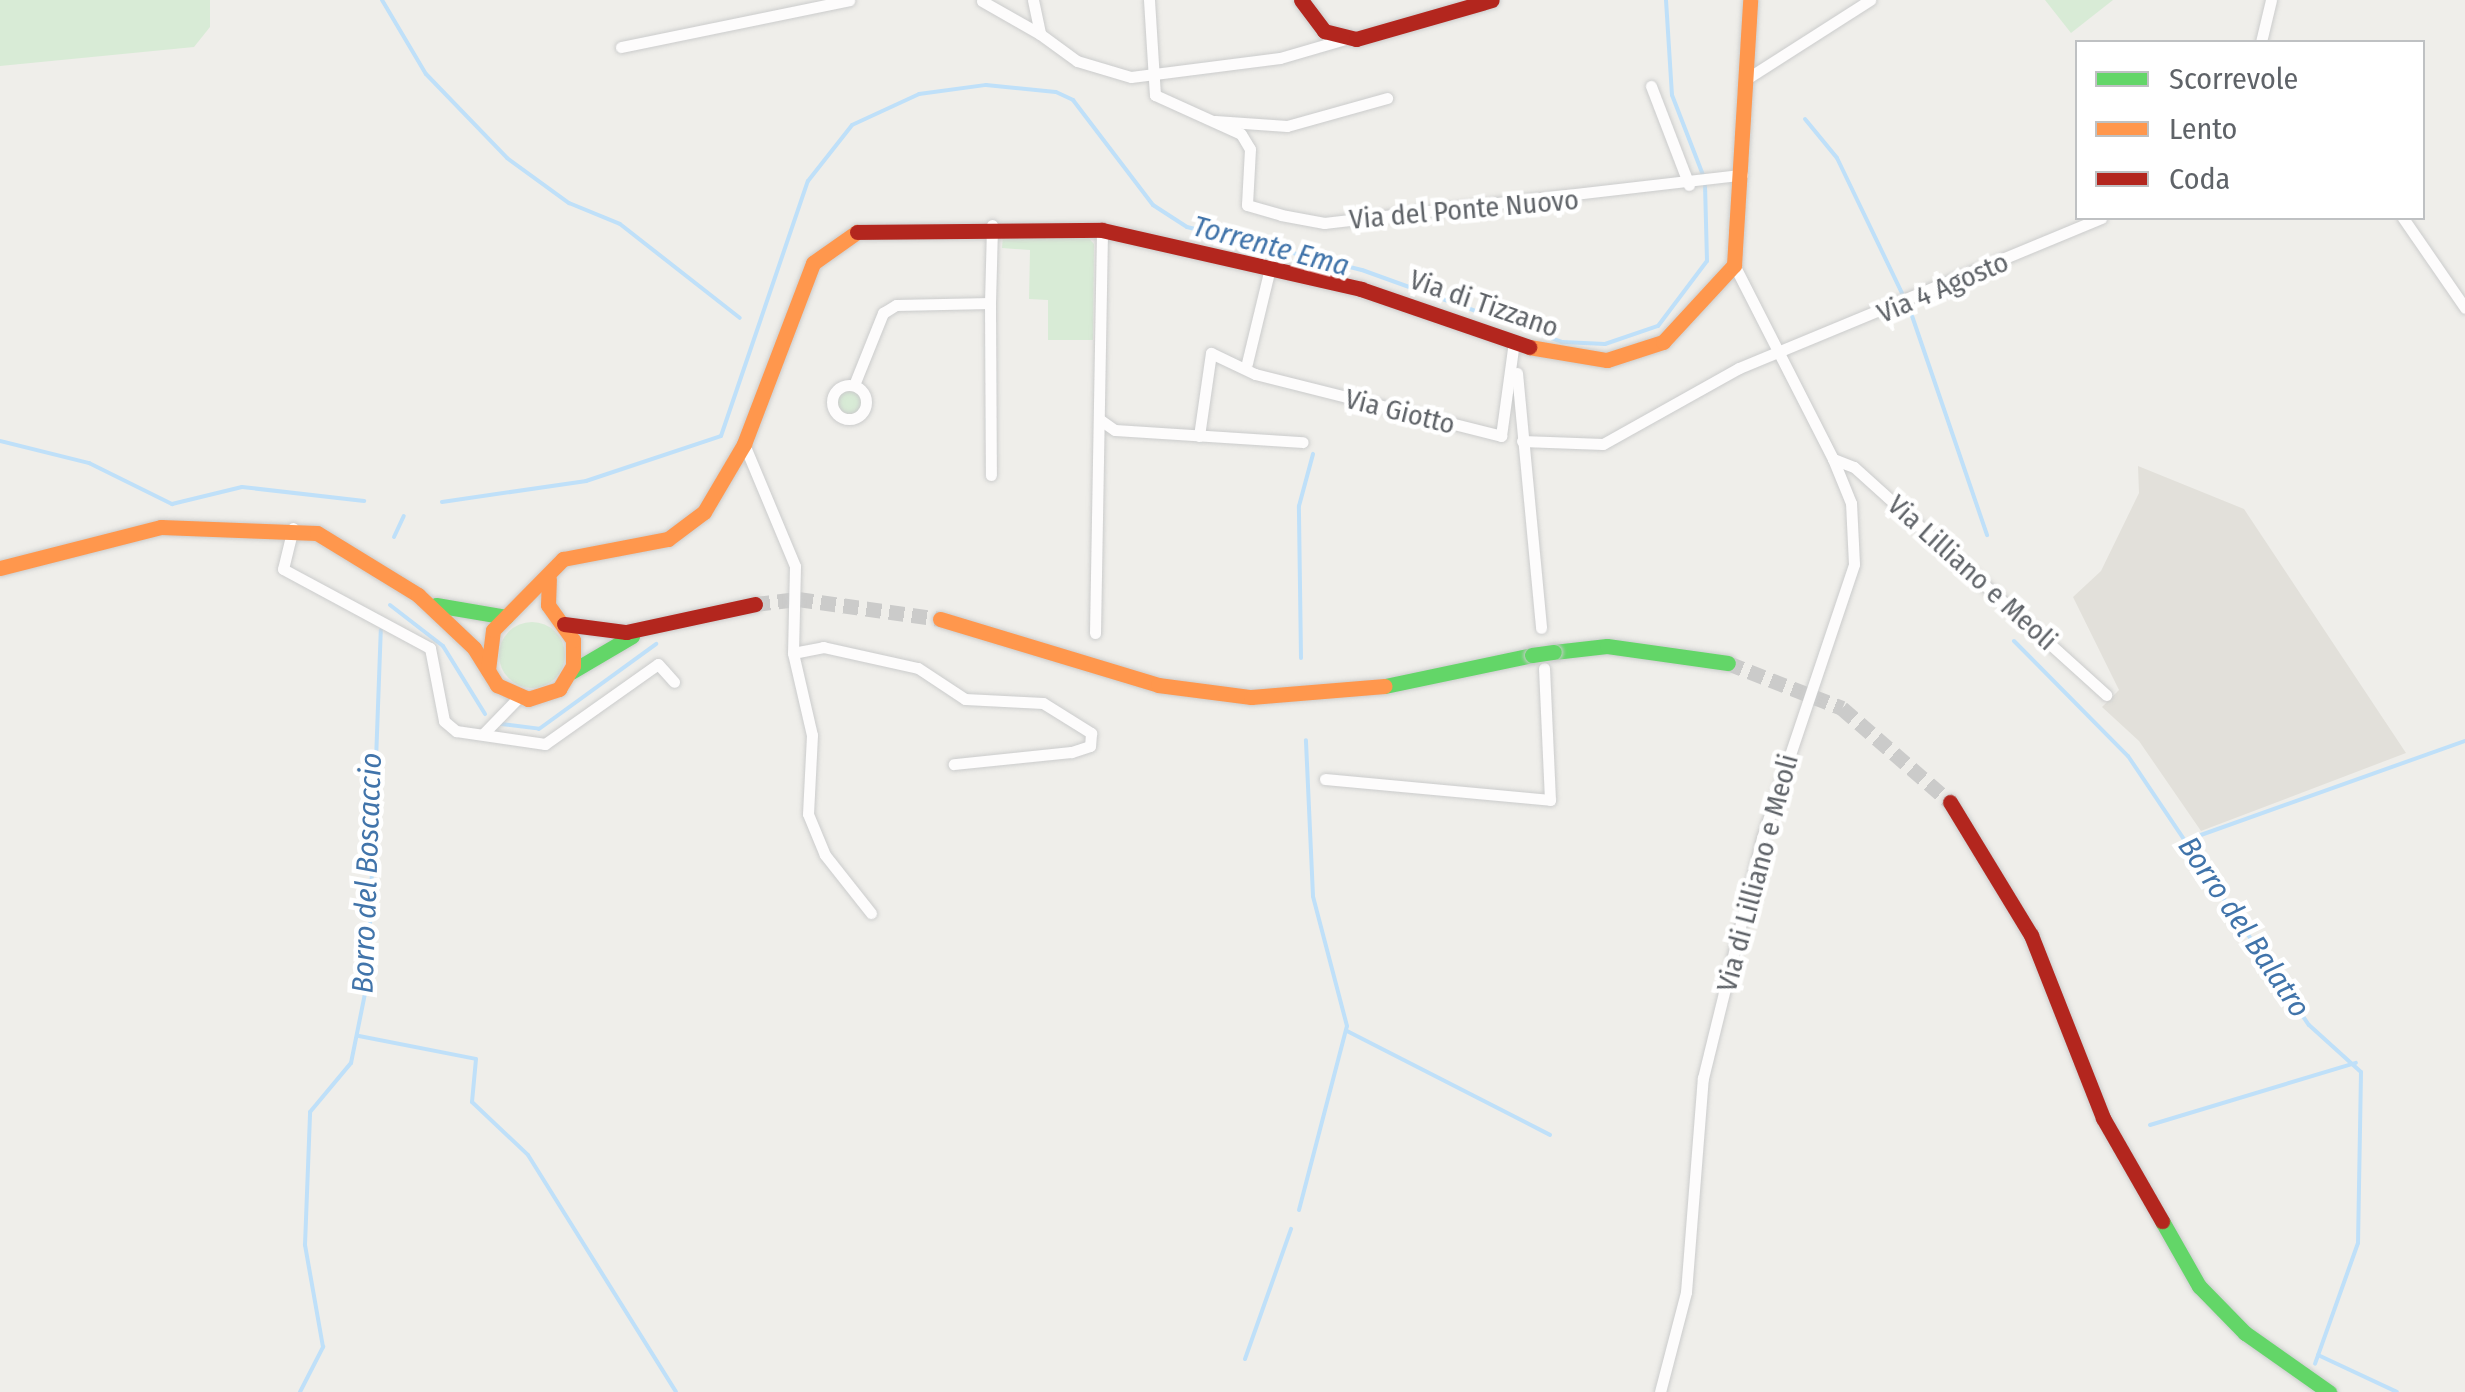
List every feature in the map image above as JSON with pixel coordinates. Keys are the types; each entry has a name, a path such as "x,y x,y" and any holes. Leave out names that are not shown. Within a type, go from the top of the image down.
{"main road":[{"path":"1301,0 1324,32 1345,39 1492,0"},
{"path":"1734,265 1750,0"},
{"name":"Via di Tizzano","path":"556,566 692,524 744,444 813,263 833,242 891,222 1102,230 1271,264 1515,348 1561,358 1641,352 1686,325 1734,265"},
{"path":"0,568 161,527 292,528 342,544 418,594 463,614 559,620 602,634 650,629 755,604"},
{"path":"493,677 489,637 556,566"},
{"path":"556,566 546,596 575,648 571,672"},
{"path":"418,594 493,677 519,698 552,693 571,672 650,629"},
{"path":"940,619 1206,694 1379,687 1532,655 1607,646 1728,663"},
{"path":"1950,802 2064,1001 2103,1118 2142,1198 2199,1286 2286,1366 2330,1392"}],"street":[{"path":"621,47 849,0"},
{"path":"973,0 983,0 1097,69 1156,77 1345,39"},
{"path":"1033,0 1040,34"},
{"path":"1150,0 1156,77"},
{"path":"1748,78 1870,0"},
{"path":"2261,40 2271,0"},
{"name":"Via del Ponte Nuovo","path":"1156,77 1156,96 1247,141 1247,205 1324,223 1720,182 1742,175"},
{"path":"1651,86 1690,185"},
{"path":"1201,120 1287,126 1387,98"},
{"name":"Via 4 Agosto","path":"1522,441 1603,444 1739,368 1783,354 2096,220"},
{"path":"2404,220 2465,308"},
{"path":"991,475 992,225"},
{"path":"1095,633 1102,230"},
{"path":"1247,363 1271,264"},
{"name":"Via di Lilliano e Meoli","path":"1660,1392 1686,1292 1703,1078 1762,838 1854,564 1851,503 1834,459 1734,265"},
{"path":"854,386 883,313 896,305 990,304"},
{"path":"1515,348 1541,628"},
{"name":"Via Giotto","path":"1199,436 1211,353 1247,363 1255,374 1502,436 1515,348"},
{"path":"1099,419 1114,430 1303,442"},
{"path":"1098,439 1114,430"},
{"path":"744,444 794,566 793,652 812,735 808,814 825,856 871,913"},
{"name":"Via Lilliano e Meoli","path":"1834,459 1854,467 2106,695"},
{"path":"292,528 284,570 414,633 438,660 444,721 545,744 658,664 674,682"},
{"path":"793,652 823,647 918,668 965,699 1042,703 1091,732 1090,746 1071,752 954,764"},
{"path":"1325,779 1550,800 1544,668"},
{"path":"493,677 496,715"},
{"path":"484,733 496,715 519,698"}],"shaded area":[{"path":"2138,466 2244,509 2406,753 2201,831 2139,741 2102,707 2119,690 2073,597 2101,571 2139,493"}],"green space":[{"path":"0,0 210,0 210,27 194,47 0,66"},
{"path":"2045,0 2113,0 2071,33"},
{"path":"1003,234 1086,235 1094,244 1093,340 1048,340 1048,300 1029,299 1030,250 1002,248"},
{"path":"850,390 862,402 850,414 838,402"},
{"path":"532,622 555,632 565,655 555,678 532,688 509,678 499,655 509,632"}],"waterway":[{"path":"382,0 426,74 507,158 569,203 620,224 740,318"},
{"name":"Torrente Ema","path":"1666,0 1672,95 1703,175"},
{"name":"Torrente Ema","path":"442,502 586,481 721,436 808,181 852,125 919,94 986,85 1056,92 1073,100 1153,205 1187,227 1362,270 1562,342 1605,344 1658,326 1707,261 1705,185"},
{"name":"Borro del Balatro","path":"1805,119 1837,158 1904,297"},
{"name":"Borro del Balatro","path":"1910,310 1987,535"},
{"name":"Torrente Ema","path":"0,441 89,463 172,504 242,487 364,501"},
{"path":"1301,658 1299,506 1313,454"},
{"name":"Borro del Boscaccio","path":"394,537 404,516"},
{"path":"390,605 443,646 485,714"},
{"name":"Borro del Boscaccio","path":"300,1392 323,1347 305,1245 310,1112 351,1063 368,979 381,630"},
{"name":"Borro del Balatro","path":"2014,641 2128,756 2309,1025 2361,1072 2358,1243 2315,1364"},
{"path":"501,724 539,729 656,644"},
{"path":"1299,1210 1347,1026 1313,896 1306,740"},
{"path":"2198,836 2465,741"},
{"path":"1347,1031 1550,1135"},
{"path":"359,1036 476,1059 472,1102 528,1155 676,1392"},
{"path":"2150,1125 2356,1063"},
{"path":"1245,1359 1291,1229"},
{"path":"2318,1355 2397,1392"}],"tunnel":[{"path":"755,604 798,599 940,619"},
{"path":"1728,663 1842,708 1950,802"}],"traffic: fast":[{"path":"436,605 506,617"},
{"path":"571,672 632,636"},
{"path":"1554,652 1607,646 1728,663"},
{"path":"1532,655 1554,652"},
{"path":"1385,686 1532,655"},
{"path":"2162,1221 2199,1286 2245,1333 2329,1392"}],"traffic: slow":[{"path":"1529,347 1607,360 1663,342 1734,265 1750,0"},
{"path":"488,670 493,630 563,559 668,539 704,512 744,444 813,263 857,232"},
{"path":"0,568 161,527 317,533 418,595 474,648 497,685 528,699 559,689 573,666 573,640 548,605 549,579"},
{"path":"940,619 1158,685 1251,697 1385,686"}],"traffic: jam":[{"path":"1301,0 1324,31 1356,39 1492,0"},
{"path":"857,232 1102,230 1361,289 1529,347"},
{"path":"564,624 626,632 755,604"},
{"path":"1950,802 2031,935 2103,1118 2162,1221"}]}
